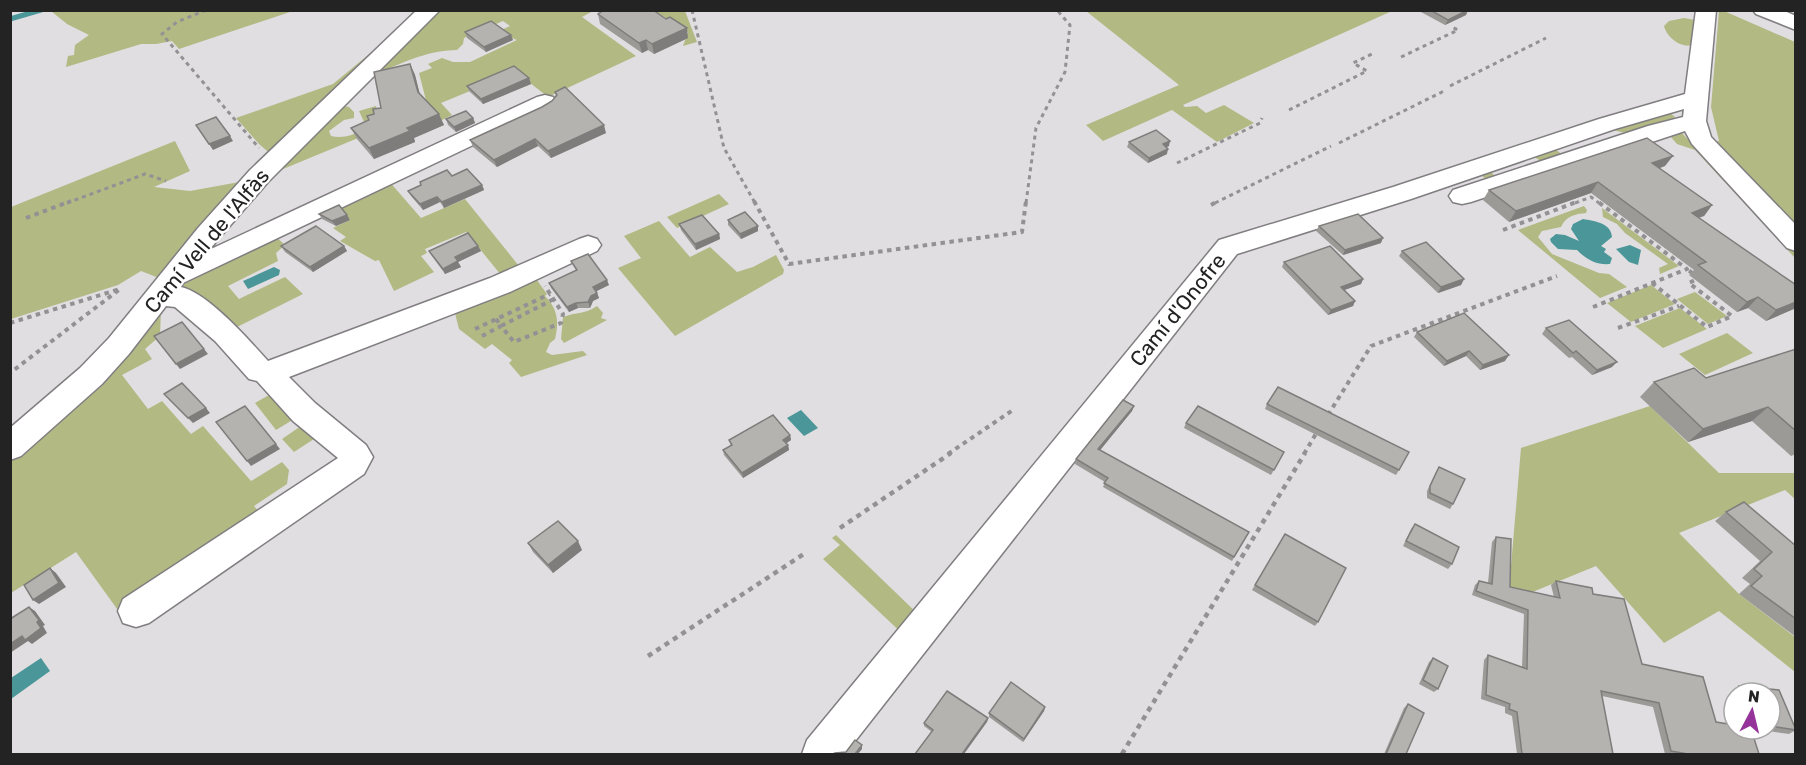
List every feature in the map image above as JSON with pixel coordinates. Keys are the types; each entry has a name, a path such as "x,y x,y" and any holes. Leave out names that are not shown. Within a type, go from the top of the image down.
{"street":[{"name":"Camí Vell de l'Alfàs","path":"10,447 91,376 120,346 207,234 259,176 430,10"},
{"path":"1706,10 1695,110 1700,139 1796,243"},
{"path":"1763,10 1796,24"},
{"path":"167,287 545,102"},
{"path":"1462,196 1656,131 1695,110"},
{"name":"Camí d'Onofre","path":"821,754 1228,247 1402,193 1607,124 1695,110"},
{"path":"267,374 533,270 588,245"},
{"path":"136,611 353,465 357,457 304,412 267,374 260,371 225,333 167,287"}],"path":[{"path":"206,10 177,22 162,34 261,150"},
{"path":"692,10 724,148 789,264 1022,232 1036,128 1065,72 1070,25 1057,10"},
{"path":"1401,57 1458,30 1452,27"},
{"path":"1450,86 1546,38"},
{"path":"1289,110 1367,71 1353,63 1374,53"},
{"path":"1339,143 1444,91"},
{"path":"1177,163 1260,123 1262,118"},
{"path":"1211,206 1331,146"},
{"path":"26,218 145,174 166,181"},
{"path":"1503,230 1591,197 1699,278 1689,283 1732,316 1707,327 1652,283"},
{"path":"1593,307 1687,269"},
{"path":"496,319 514,342 561,322 562,314 554,299 533,270"},
{"path":"1326,417 1371,345 1557,276"},
{"path":"10,323 120,289 10,373"},
{"path":"475,329 550,294"},
{"path":"482,336 554,299"},
{"path":"1618,328 1680,305"},
{"path":"840,528 1013,410"},
{"path":"1122,754 1320,427"},
{"path":"648,656 807,552"}],"green space":[{"path":"51,11 293,11 179,49 172,41 141,44 66,67 68,56 74,55 75,45 89,35 67,24"},
{"path":"439,11 593,11 582,17 636,56 548,97 516,72 441,103 452,115 440,121 428,108 419,73 432,68 428,64 442,58 453,62 470,62 517,40 497,32 510,26 503,21 464,38 463,44 457,50 423,55 369,77"},
{"path":"655,11 685,11 697,42 683,46 688,32"},
{"path":"1086,11 1392,11 1183,105 1185,107 1197,106 1206,113 1224,105 1254,123 1217,142 1172,110 1103,141 1086,125 1179,85"},
{"path":"1719,11 1724,11 1795,42 1795,234 1711,142 1719,141 1711,107"},
{"path":"1684,18 1695,20 1693,45 1688,46 1675,41 1664,26 1669,21"},
{"path":"385,41 273,156 236,118 333,84"},
{"path":"344,106 354,112 354,118 344,120 329,131 331,136 345,136 359,131 365,124 359,111 376,106 380,125 375,131 271,174"},
{"path":"1669,112 1674,118 1625,133 1613,130 1555,149 1564,156 1542,162 1533,156 1490,171 1496,177 1487,180 1476,171"},
{"path":"1681,132 1795,253 1795,258 1695,150 1677,144 1670,136"},
{"path":"175,141 190,171 154,187 190,191 245,181 159,278 141,271 118,285 11,319 11,207"},
{"path":"388,180 421,218 465,199 523,271 501,275 466,232 425,249 427,253 421,256 434,272 394,291 379,260 375,261 340,241 346,237 333,228 350,220 338,205"},
{"path":"719,194 729,204 677,228 667,217"},
{"path":"1584,206 1586,213 1571,216 1561,227 1542,231 1538,237 1552,254 1599,273 1609,274 1627,287 1600,298 1518,230"},
{"path":"1602,208 1679,266 1660,274 1659,268 1668,264 1625,233 1617,224 1603,217"},
{"path":"659,221 690,257 710,247 737,272 753,267 776,255 784,270 783,274 675,336 618,268 641,258 624,236"},
{"path":"274,235 285,245 276,253 278,261 228,286 239,299 285,277 303,294 231,330 182,285 188,277"},
{"path":"534,276 547,294 545,296 553,306 556,316 555,339 550,343 546,352 552,355 583,351 587,355 521,377 509,363 512,360 492,344 485,349 459,329 454,309"},
{"path":"1651,285 1675,304 1631,322 1607,303"},
{"path":"1695,292 1727,316 1708,324 1677,299"},
{"path":"597,306 603,313 601,318 607,320 564,343 561,339 563,317"},
{"path":"1680,308 1707,329 1663,348 1635,326"},
{"path":"161,309 160,336 145,349 152,359 122,375 148,409 162,401 191,434 203,426 251,481 282,462 289,470 287,484 254,506 266,520 120,613 76,552 11,593 11,461 116,368"},
{"path":"1727,333 1753,353 1705,375 1679,354"},
{"path":"269,395 294,419 276,430 255,403"},
{"path":"1650,406 1719,473 1795,473 1795,499 1785,490 1679,533 1739,594 1795,637 1795,672 1719,611 1664,643 1596,566 1508,602 1521,448"},
{"path":"301,426 314,439 294,452 282,439"},
{"path":"836,535 921,617 906,637 823,559 840,545 832,538"}],"water":[{"path":"1583,219 1602,224 1611,232 1612,237 1601,246 1606,249 1604,252 1612,258 1610,264 1592,261 1577,250 1558,249 1551,242 1550,239 1556,234 1579,241 1571,229 1573,224"},
{"path":"1630,245 1641,250 1638,265 1629,262 1616,249"},
{"path":"274,267 280,270 279,275 248,289 243,281"},
{"path":"801,410 818,428 804,436 787,418"},
{"path":"41,658 50,671 11,699 11,678"}],"building":[{"path":"604,10 653,10 666,19 670,17 687,28 652,44 646,40 639,43 598,14"},
{"path":"1430,10 1468,10 1448,20"},
{"path":"491,21 511,35 484,47 465,32"},
{"path":"410,64 418,92 439,114 407,128 410,131 369,148 351,128 369,120 367,116 374,114 373,109 381,108 374,72"},
{"path":"514,66 529,78 481,99 467,86"},
{"path":"565,87 604,125 548,151 535,139 494,160 470,140 542,107 552,101 557,95 555,92"},
{"path":"466,111 473,118 454,127 446,119"},
{"path":"216,117 230,136 209,144 196,125"},
{"path":"1156,130 1170,141 1163,144 1168,149 1149,158 1129,142"},
{"path":"1647,138 1673,156 1652,163 1712,205 1692,213 1796,285 1796,302 1776,310 1758,297 1747,302 1698,265 1706,262 1598,182 1516,211 1489,190"},
{"path":"467,169 482,185 442,202 437,197 420,204 408,191 421,185 420,182 447,170 452,176"},
{"path":"339,205 347,215 332,221 319,214"},
{"path":"745,212 758,226 740,234 728,220"},
{"path":"1358,214 1383,238 1345,250 1319,226"},
{"path":"702,215 719,234 695,244 679,224"},
{"path":"316,226 344,246 310,267 281,246"},
{"path":"468,233 478,246 455,257 458,261 443,269 429,251"},
{"path":"1426,242 1464,279 1441,287 1402,251"},
{"path":"1330,246 1363,279 1341,287 1355,301 1331,310 1284,262"},
{"path":"588,254 607,280 593,287 597,293 591,296 588,302 576,303 567,307 549,283 577,270 571,261"},
{"path":"1464,313 1509,355 1483,365 1469,351 1447,361 1417,332"},
{"path":"1569,320 1617,362 1597,370 1576,351 1573,353 1546,328"},
{"path":"182,322 204,349 176,364 154,336"},
{"path":"1796,349 1796,431 1768,407 1703,429 1654,382 1694,368 1706,378"},
{"path":"182,383 206,408 188,418 164,394"},
{"path":"1278,387 1409,452 1399,470 1267,404"},
{"path":"1123,400 1134,406 1098,449 1249,532 1234,557 1104,483 1108,478 1076,459"},
{"path":"245,406 276,444 247,461 216,422"},
{"path":"1198,406 1284,452 1274,470 1186,423"},
{"path":"773,415 790,435 783,440 788,445 742,473 723,450 732,445 729,440"},
{"path":"1439,467 1465,479 1453,504 1430,493 1430,486"},
{"path":"1744,502 1796,546 1796,619 1751,586 1762,576 1754,569 1772,552 1726,512"},
{"path":"558,521 578,541 548,565 528,543"},
{"path":"1415,524 1459,547 1452,564 1406,541"},
{"path":"1285,534 1346,568 1318,622 1255,585"},
{"path":"1496,537 1511,539 1510,587 1560,598 1556,581 1592,588 1593,594 1624,599 1642,664 1703,677 1716,722 1722,723 1722,741 1755,741 1759,754 1688,754 1671,751 1659,703 1601,691 1613,754 1522,754 1517,712 1509,709 1510,704 1486,695 1488,655 1527,669 1528,610 1476,591 1479,581 1492,584"},
{"path":"50,568 59,583 33,600 24,585"},
{"path":"29,607 39,620 37,622 41,628 25,640 22,636 10,644 10,619"},
{"path":"1433,658 1448,666 1438,689 1423,680"},
{"path":"1011,682 1045,707 1024,739 989,713"},
{"path":"947,691 988,718 962,754 915,754 933,730 924,723"},
{"path":"1782,697 1796,730 1782,728"},
{"path":"1408,704 1424,713 1406,754 1386,754"},
{"path":"855,740 862,745 855,754 833,754 846,752"}],"waterway":[{"path":"10,19 41,10"}]}
